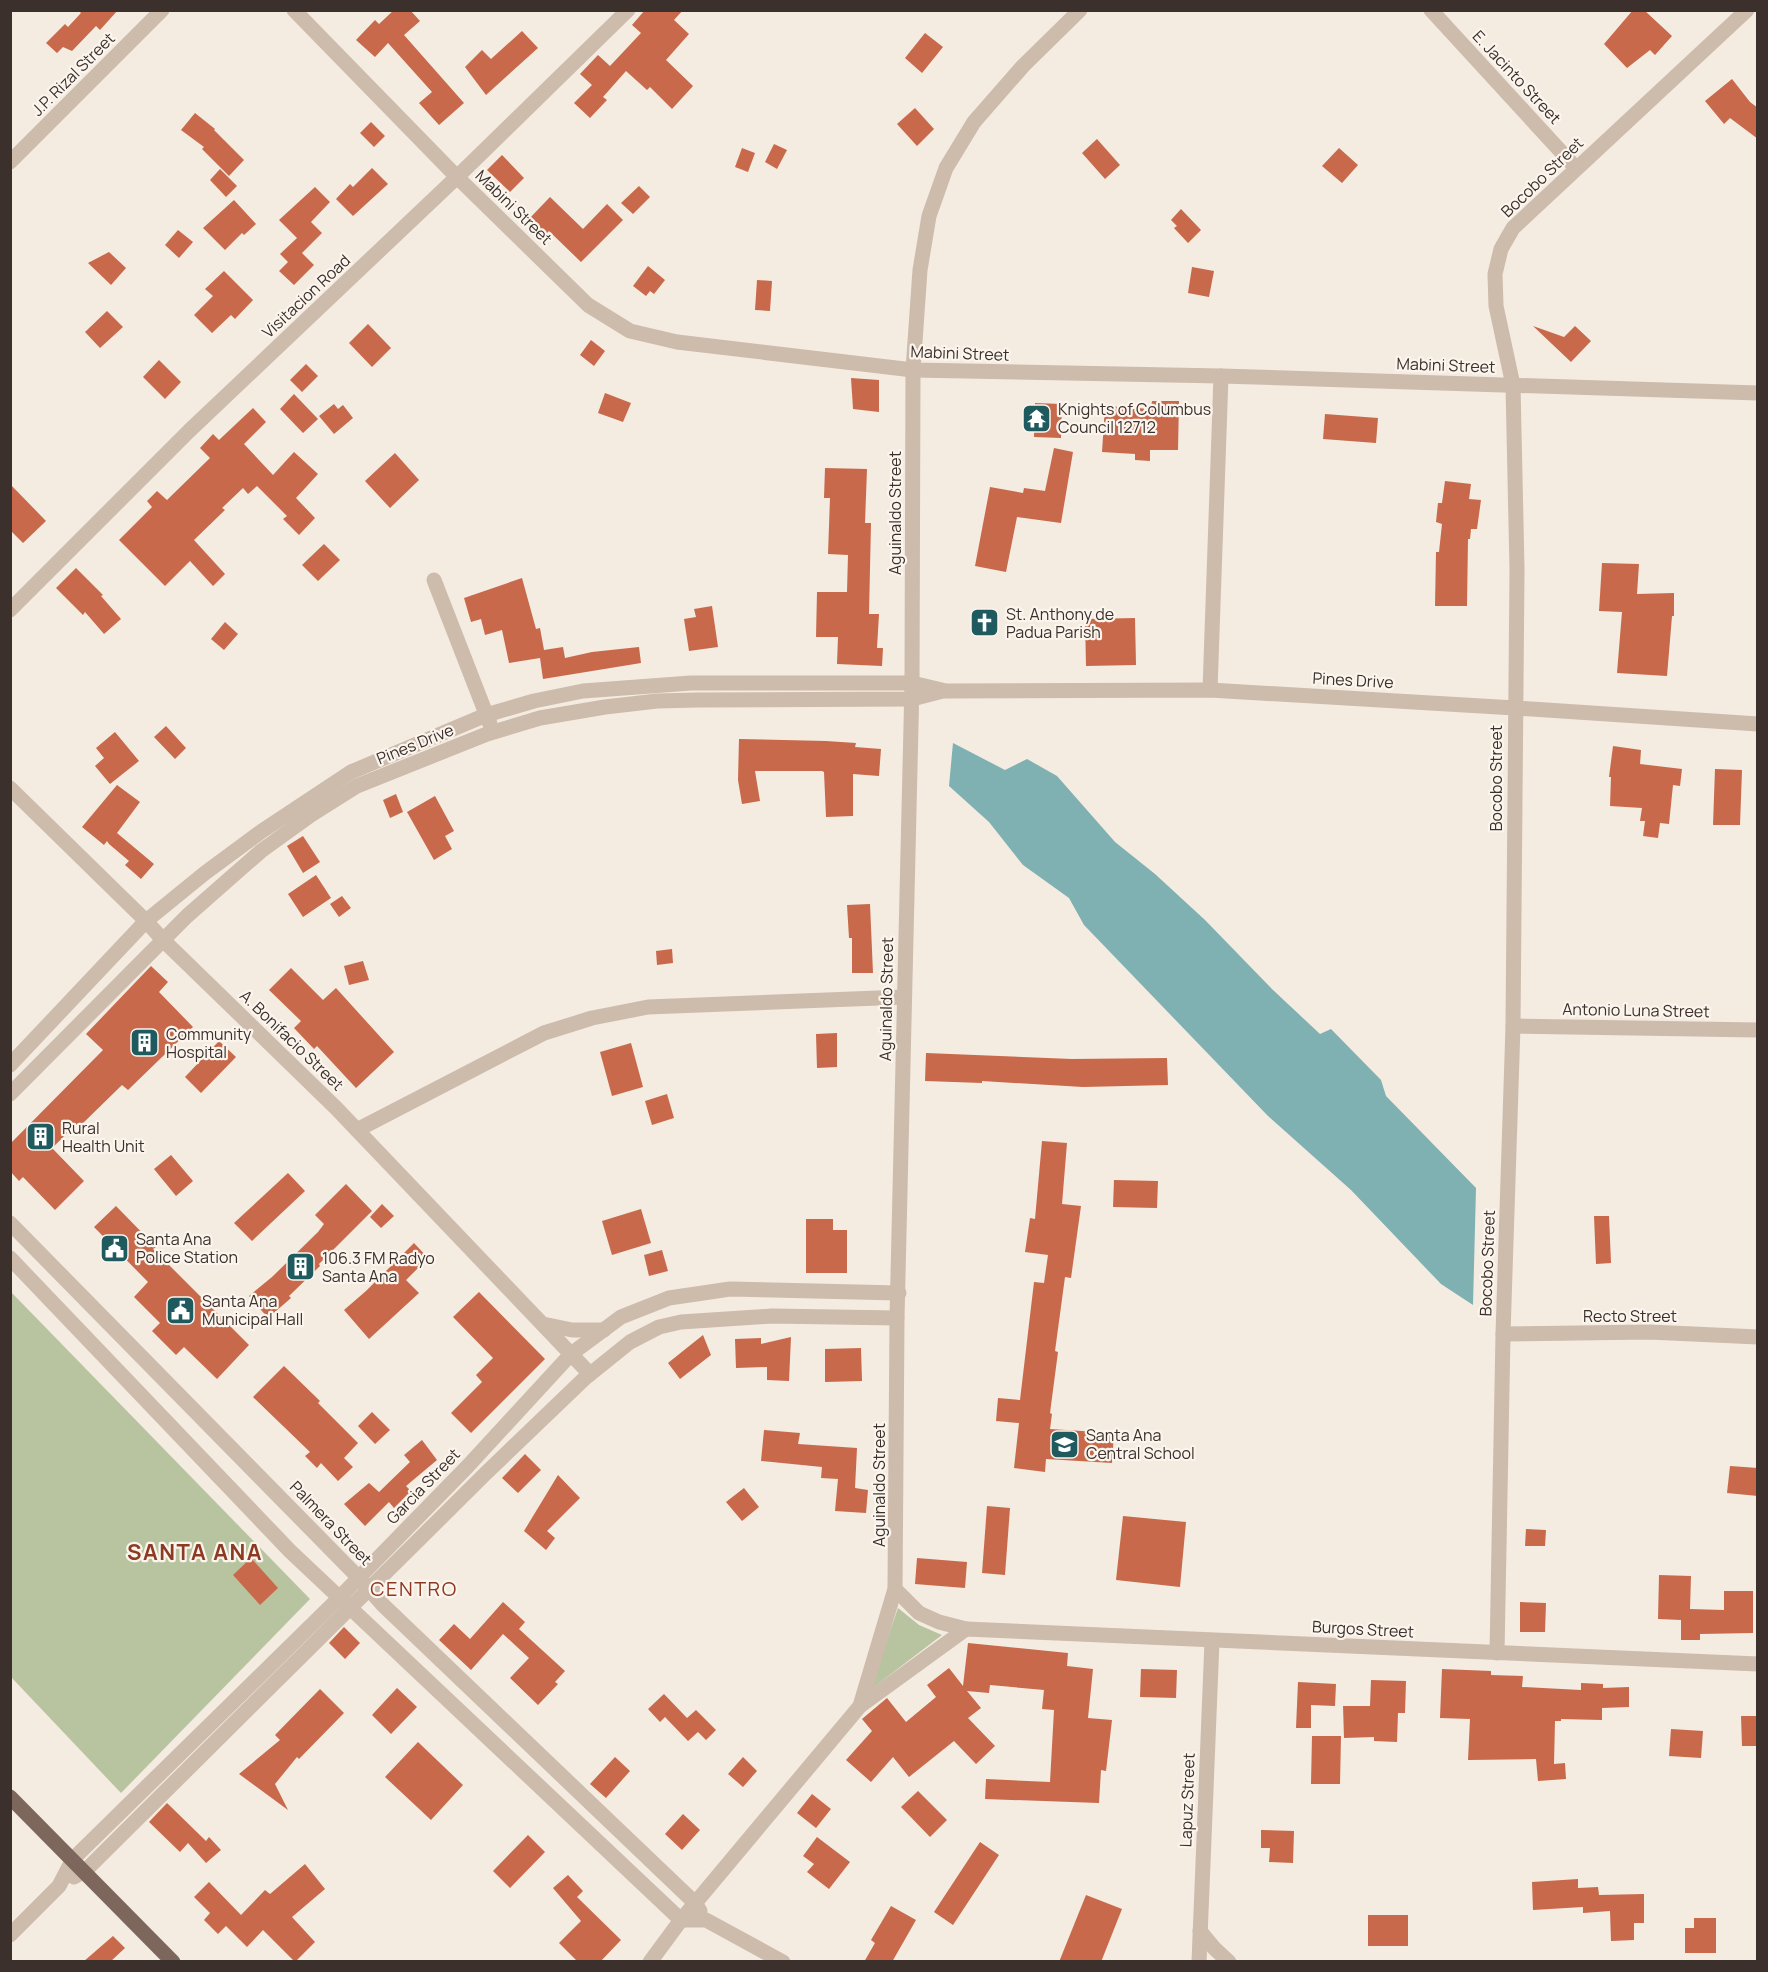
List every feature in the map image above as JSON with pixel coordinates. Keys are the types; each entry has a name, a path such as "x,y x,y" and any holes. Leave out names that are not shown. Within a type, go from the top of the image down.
{"main road":[{"path":"10,1797 74,1859 173,1962"}],"street":[{"name":"J.P. Rizal Street","path":"10,162 162,10"},
{"name":"Mabini Street","path":"294,10 457,177 588,305 630,331 677,342 913,370 1221,376 1758,393"},
{"name":"Visitacion Road","path":"10,610 189,431 457,177 628,10"},
{"name":"Aguinaldo Street","path":"650,1962 681,1920 860,1706 895,1589 897,1318 912,699 913,370 920,270 929,216 946,168 974,122 1023,66 1080,10"},
{"name":"E. Jacinto Street","path":"1431,10 1576,168"},
{"name":"Bocobo Street","path":"1497,1653 1503,1334 1513,1026 1517,569 1513,385 1497,306 1495,274 1501,249 1513,228 1747,10"},
{"path":"1210,690 1221,376"},
{"path":"434,580 494,732"},
{"name":"Pines Drive","path":"10,1065 146,921 262,831 351,772 486,716 534,701 583,691 691,683 912,683 946,690 1210,690 1758,724"},
{"name":"Pines Drive","path":"10,1094 163,940 261,851 357,786 494,732 540,718 605,707 657,701 912,699 946,690"},
{"name":"A. Bonifacio Street","path":"10,788 357,1130 590,1374"},
{"path":"357,1130 544,1034 592,1018 648,1007 904,997"},
{"name":"Antonio Luna Street","path":"1513,1026 1758,1030"},
{"name":"Palmera Street","path":"10,1223 406,1627 695,1903 706,1920 783,1962"},
{"path":"10,1258 290,1551 681,1920"},
{"name":"Garcia Street","path":"58,1886 85,1871 344,1604 571,1354 621,1317 669,1298 730,1289 899,1293"},
{"name":"Garcia Street","path":"364,1583 590,1374 630,1342 659,1327 681,1322 772,1316 897,1318"},
{"path":"543,1324 572,1330 604,1330"},
{"name":"Recto Street","path":"1503,1334 1649,1332 1758,1337"},
{"path":"137,1391 158,1372"},
{"name":"Burgos Street","path":"895,1589 919,1613 939,1622 966,1629 1758,1664"},
{"name":"Garcia Street","path":"10,1935 58,1886 74,1859 344,1604"},
{"path":"860,1706 966,1629"},
{"name":"Lapuz Street","path":"1199,1962 1212,1641"},
{"name":"Palmera Street","path":"681,1920 706,1920"},
{"path":"1200,1931 1229,1962"}],"green space":[{"path":"11,1292 310,1599 121,1793 11,1677"},
{"path":"898,1608 919,1625 942,1635 870,1690"}],"water":[{"path":"953,743 1005,770 1027,759 1057,776 1115,842 1155,874 1205,920 1273,990 1320,1034 1331,1029 1381,1080 1386,1096 1476,1188 1473,1305 1441,1284 1351,1190 1268,1116 1084,925 1069,898 1023,865 989,822 949,786"}],"building":[{"path":"78,10 118,10 100,30 96,26 72,51 63,47 57,53 46,43 65,24 68,27 81,13"},
{"path":"394,10 410,10 420,21 404,35 464,103 439,125 419,103 432,92 388,43 375,57 356,40 375,20 379,24"},
{"path":"645,10 683,10 674,20 689,34 666,60 693,86 672,109 650,87 647,90 626,71 603,97 607,100 590,118 574,103 592,85 580,74 598,55 610,66 641,33 632,25"},
{"path":"1633,10 1644,10 1672,36 1655,55 1650,50 1627,68 1604,44"},
{"path":"522,31 538,48 486,95 465,67 482,50 491,59"},
{"path":"925,33 943,47 922,73 905,58"},
{"path":"1732,79 1750,102 1758,108 1758,139 1730,118 1724,124 1705,101"},
{"path":"915,108 934,129 917,146 897,124"},
{"path":"195,113 215,129 244,160 229,176 202,149 204,147 181,130"},
{"path":"371,122 385,136 374,147 360,133"},
{"path":"1097,139 1120,165 1105,179 1082,153"},
{"path":"774,144 787,150 777,169 765,162"},
{"path":"742,148 755,153 748,172 735,167"},
{"path":"1339,148 1358,165 1342,183 1322,166"},
{"path":"502,155 524,178 510,192 487,170"},
{"path":"372,168 388,184 353,216 336,199 350,184 353,187"},
{"path":"220,169 237,186 226,197 210,180"},
{"path":"639,186 650,197 633,214 621,203"},
{"path":"315,187 330,202 311,222 322,233 302,253 314,265 294,285 279,271 288,262 280,254 297,238 279,220"},
{"path":"550,197 583,229 607,204 623,220 581,262 549,231 544,236 528,220"},
{"path":"234,200 256,224 244,235 242,233 225,250 203,228"},
{"path":"1181,209 1201,230 1188,243 1174,228 1177,226 1171,220"},
{"path":"178,230 193,242 179,258 165,245"},
{"path":"109,252 126,268 111,285 88,263"},
{"path":"648,266 665,280 654,294 650,291 646,296 633,286"},
{"path":"1192,267 1214,271 1209,297 1188,293"},
{"path":"224,271 253,300 235,319 231,315 212,333 194,315 213,296 205,289"},
{"path":"757,280 772,281 770,311 755,310"},
{"path":"107,311 123,327 100,348 85,332"},
{"path":"368,324 391,348 372,367 349,343"},
{"path":"1533,326 1564,337 1575,326 1591,341 1571,362"},
{"path":"591,340 605,351 594,366 580,355"},
{"path":"159,360 181,382 165,399 143,377"},
{"path":"306,364 318,376 302,392 290,380"},
{"path":"851,378 879,380 879,412 853,409"},
{"path":"605,393 631,403 623,422 598,413"},
{"path":"294,394 318,419 303,433 280,409"},
{"path":"1152,401 1179,401 1178,450 1150,450 1150,461 1135,460 1135,454 1102,452 1105,406 1151,409"},
{"path":"1035,403 1062,404 1061,438 1034,437"},
{"path":"334,404 338,409 343,405 353,418 334,434 319,416"},
{"path":"253,408 266,422 244,444 273,475 294,452 318,474 296,498 315,518 299,535 283,519 287,516 257,486 248,494 243,488 222,508 225,510 194,540 225,574 213,586 190,561 165,586 119,540 152,507 147,501 157,491 167,500 210,458 200,448 213,434 219,440"},
{"path":"1325,414 1378,418 1376,443 1323,439"},
{"path":"1054,448 1073,452 1061,523 1017,517 1006,572 975,566 990,487 1023,493 1024,488 1045,491"},
{"path":"395,453 419,480 390,508 365,481"},
{"path":"825,468 867,469 865,523 871,523 869,614 879,614 877,648 883,648 882,666 837,664 838,637 816,637 817,592 847,592 848,555 828,554 830,498 824,498"},
{"path":"1445,481 1471,484 1469,499 1481,500 1477,529 1471,529 1470,539 1468,539 1467,606 1435,606 1436,552 1439,552 1442,524 1436,522 1438,503 1442,503"},
{"path":"10,484 46,521 23,543 10,530"},
{"path":"324,544 340,560 318,581 302,565"},
{"path":"1602,563 1639,564 1637,594 1674,593 1674,616 1672,616 1667,676 1617,673 1622,612 1599,611"},
{"path":"76,568 103,595 101,596 121,619 104,634 85,612 83,615 56,588"},
{"path":"522,578 536,629 540,628 544,650 563,647 565,658 592,652 639,647 641,663 543,679 540,658 509,663 502,630 485,635 481,619 471,622 464,598"},
{"path":"712,606 718,647 689,651 684,619 696,617 694,609"},
{"path":"1135,618 1136,665 1086,666 1085,619"},
{"path":"225,622 238,634 224,650 211,639"},
{"path":"166,726 186,748 175,759 154,737"},
{"path":"115,732 139,761 110,784 95,766 104,758 96,748"},
{"path":"739,739 856,743 855,747 881,749 879,776 853,774 853,816 826,817 824,772 822,771 755,771 760,801 742,804 738,780"},
{"path":"1613,746 1641,750 1640,764 1682,769 1680,786 1673,785 1669,824 1660,823 1658,838 1643,836 1645,821 1640,821 1642,808 1610,806 1611,777 1609,777"},
{"path":"1715,769 1742,770 1740,825 1713,825"},
{"path":"117,785 140,802 117,833 154,864 141,879 125,865 129,861 107,841 104,845 82,827"},
{"path":"396,794 403,812 390,818 383,800"},
{"path":"435,796 454,831 445,836 452,849 434,860 407,812"},
{"path":"303,836 320,862 303,873 287,846"},
{"path":"316,875 331,898 303,917 288,894"},
{"path":"342,896 351,908 339,917 330,904"},
{"path":"870,904 873,973 852,973 852,938 849,938 847,905"},
{"path":"672,949 673,963 657,965 656,951"},
{"path":"363,961 369,980 349,985 344,966"},
{"path":"151,966 168,982 159,992 193,1027 128,1090 122,1085 79,1127 77,1124 52,1148 84,1181 55,1210 23,1177 19,1181 10,1171 10,1144 103,1050 86,1034"},
{"path":"291,968 323,1000 336,988 394,1052 356,1088 317,1046 314,1049 294,1028 301,1021 269,990"},
{"path":"837,1033 837,1067 817,1068 816,1034"},
{"path":"219,1041 236,1057 201,1093 185,1077"},
{"path":"631,1043 643,1087 612,1096 600,1052"},
{"path":"926,1053 1072,1059 1167,1058 1168,1085 1083,1087 982,1081 982,1083 925,1081"},
{"path":"667,1094 674,1118 652,1125 645,1101"},
{"path":"1042,1141 1067,1143 1062,1204 1081,1206 1071,1278 1065,1277 1055,1351 1058,1352 1050,1429 1114,1433 1112,1463 1046,1459 1045,1472 1014,1468 1019,1423 996,1421 998,1398 1020,1400 1034,1282 1044,1283 1048,1255 1025,1252 1030,1218 1035,1219"},
{"path":"171,1155 193,1181 176,1196 154,1169"},
{"path":"288,1173 305,1191 252,1241 234,1223"},
{"path":"1114,1180 1158,1181 1157,1208 1113,1207"},
{"path":"346,1184 372,1211 289,1296 291,1298 268,1318 249,1296 318,1232 324,1224 315,1215"},
{"path":"382,1204 394,1216 381,1228 370,1217"},
{"name":"Santa Ana Municipal Hall","path":"116,1206 156,1247 153,1249 249,1345 217,1379 184,1347 176,1355 152,1331 160,1323 134,1297 148,1282 94,1227"},
{"path":"641,1209 651,1243 612,1255 602,1221"},
{"path":"1594,1216 1609,1216 1611,1263 1596,1264"},
{"path":"806,1219 833,1219 833,1230 847,1230 847,1273 806,1273"},
{"path":"414,1243 428,1258 406,1280 419,1293 369,1339 344,1310"},
{"path":"662,1250 668,1271 649,1276 644,1255"},
{"path":"479,1292 545,1359 471,1433 451,1413 482,1382 476,1375 493,1358 453,1317"},
{"path":"703,1335 711,1355 680,1379 668,1363"},
{"path":"791,1337 789,1381 767,1380 767,1367 736,1368 735,1339 761,1338 761,1344"},
{"path":"861,1348 862,1381 825,1382 825,1349"},
{"path":"284,1366 358,1443 344,1458 353,1467 338,1481 321,1463 317,1468 305,1456 310,1452 253,1397"},
{"path":"372,1412 390,1430 375,1444 358,1426"},
{"path":"764,1430 800,1433 798,1444 857,1448 855,1488 868,1490 866,1513 835,1511 838,1479 821,1478 822,1467 761,1461"},
{"path":"422,1440 437,1460 406,1486 411,1491 394,1508 389,1502 365,1526 344,1504 369,1483 379,1492 410,1462 404,1455"},
{"path":"525,1454 541,1470 518,1493 502,1478"},
{"path":"1730,1466 1758,1468 1758,1496 1727,1493"},
{"path":"558,1475 580,1498 547,1531 555,1538 546,1550 524,1531"},
{"path":"744,1488 759,1507 742,1521 726,1502"},
{"path":"987,1506 1010,1508 1005,1575 982,1573"},
{"path":"1123,1516 1186,1522 1180,1587 1116,1580"},
{"path":"1526,1529 1546,1530 1545,1546 1525,1546"},
{"path":"251,1558 278,1588 260,1605 233,1575"},
{"path":"917,1558 967,1562 965,1588 915,1584"},
{"path":"1659,1575 1691,1576 1690,1609 1724,1610 1724,1591 1753,1591 1753,1633 1700,1634 1700,1640 1681,1640 1681,1620 1658,1619"},
{"path":"503,1602 525,1622 519,1629 565,1671 555,1682 558,1684 538,1705 510,1678 529,1658 503,1634 471,1670 439,1640 454,1624 470,1639"},
{"path":"1520,1602 1546,1603 1545,1632 1520,1632"},
{"path":"344,1627 360,1643 345,1659 329,1643"},
{"path":"968,1643 1068,1653 1067,1666 1093,1669 1088,1718 1112,1720 1106,1771 1101,1770 1099,1803 985,1799 986,1779 1050,1782 1054,1710 1042,1709 1044,1690 990,1685 989,1693 967,1691 981,1708 968,1718 995,1746 976,1764 954,1741 909,1777 893,1757 871,1782 846,1760 872,1731 862,1719 887,1698 906,1722 936,1697 927,1685 949,1668 963,1686"},
{"path":"1141,1669 1177,1670 1176,1698 1140,1697"},
{"path":"1442,1669 1491,1671 1491,1675 1523,1676 1522,1687 1581,1690 1581,1683 1603,1684 1603,1688 1629,1687 1629,1707 1602,1708 1602,1720 1561,1719 1561,1721 1555,1721 1554,1764 1565,1763 1566,1779 1538,1781 1536,1759 1468,1760 1470,1719 1440,1718"},
{"path":"1371,1680 1406,1681 1405,1713 1398,1713 1397,1742 1374,1741 1374,1737 1344,1738 1343,1706 1370,1706"},
{"path":"1298,1682 1336,1684 1335,1706 1311,1705 1311,1728 1296,1728"},
{"path":"397,1688 417,1707 391,1734 372,1715"},
{"path":"320,1689 344,1713 299,1759 297,1757 275,1784 288,1810 239,1774 280,1740 275,1735"},
{"path":"664,1694 687,1718 696,1710 716,1730 706,1740 698,1732 688,1741 665,1717 660,1722 648,1709"},
{"path":"1741,1716 1758,1716 1758,1746 1742,1746"},
{"path":"1671,1729 1703,1731 1701,1758 1669,1756"},
{"path":"1312,1736 1341,1736 1340,1784 1311,1784"},
{"path":"418,1742 463,1785 431,1820 385,1777"},
{"path":"615,1757 630,1771 606,1798 590,1784"},
{"path":"743,1757 757,1771 743,1787 728,1774"},
{"path":"918,1791 947,1820 930,1837 901,1807"},
{"path":"812,1794 831,1809 816,1828 797,1813"},
{"path":"167,1803 206,1841 209,1837 221,1850 206,1863 188,1843 180,1852 149,1822"},
{"path":"683,1814 700,1830 682,1850 665,1834"},
{"path":"1261,1830 1294,1831 1293,1863 1269,1862 1270,1848 1261,1848"},
{"path":"528,1835 545,1852 510,1888 493,1871"},
{"path":"817,1837 850,1862 829,1889 807,1872 814,1864 803,1856"},
{"path":"980,1842 999,1855 953,1925 934,1912"},
{"path":"305,1864 325,1889 292,1917 315,1942 295,1962 263,1930 247,1947 226,1926 218,1934 204,1920 210,1913 194,1897 209,1882 241,1915 265,1890 270,1894"},
{"path":"568,1875 583,1891 577,1897 621,1940 600,1962 578,1962 559,1943 581,1921 553,1888"},
{"path":"1578,1879 1578,1888 1598,1887 1599,1895 1644,1894 1644,1923 1634,1923 1634,1940 1611,1941 1610,1911 1583,1913 1583,1907 1533,1910 1532,1882"},
{"path":"1086,1895 1122,1909 1101,1962 1059,1962"},
{"path":"891,1906 916,1920 892,1962 864,1962 875,1943 871,1940"},
{"path":"1368,1915 1408,1915 1408,1946 1368,1946"},
{"path":"1694,1918 1716,1918 1716,1953 1685,1953 1685,1928 1694,1928"},
{"path":"113,1936 125,1948 110,1962 83,1962"}],"place":[{"name":"Knights of Columbus Council 12712","path":"1037,418"},
{"name":"St. Anthony de Padua Parish","path":"985,623"},
{"name":"Community Hospital","path":"145,1043"},
{"name":"Rural Health Unit","path":"41,1137"},
{"name":"Santa Ana Police Station","path":"115,1248"},
{"name":"106.3 FM Radyo Santa Ana","path":"301,1267"},
{"name":"Santa Ana Municipal Hall","path":"181,1310"},
{"name":"Santa Ana Central School","path":"1065,1444"}],"district":[{"name":"SANTA ANA","path":"195,1552"},
{"name":"CENTRO","path":"414,1588"}]}
